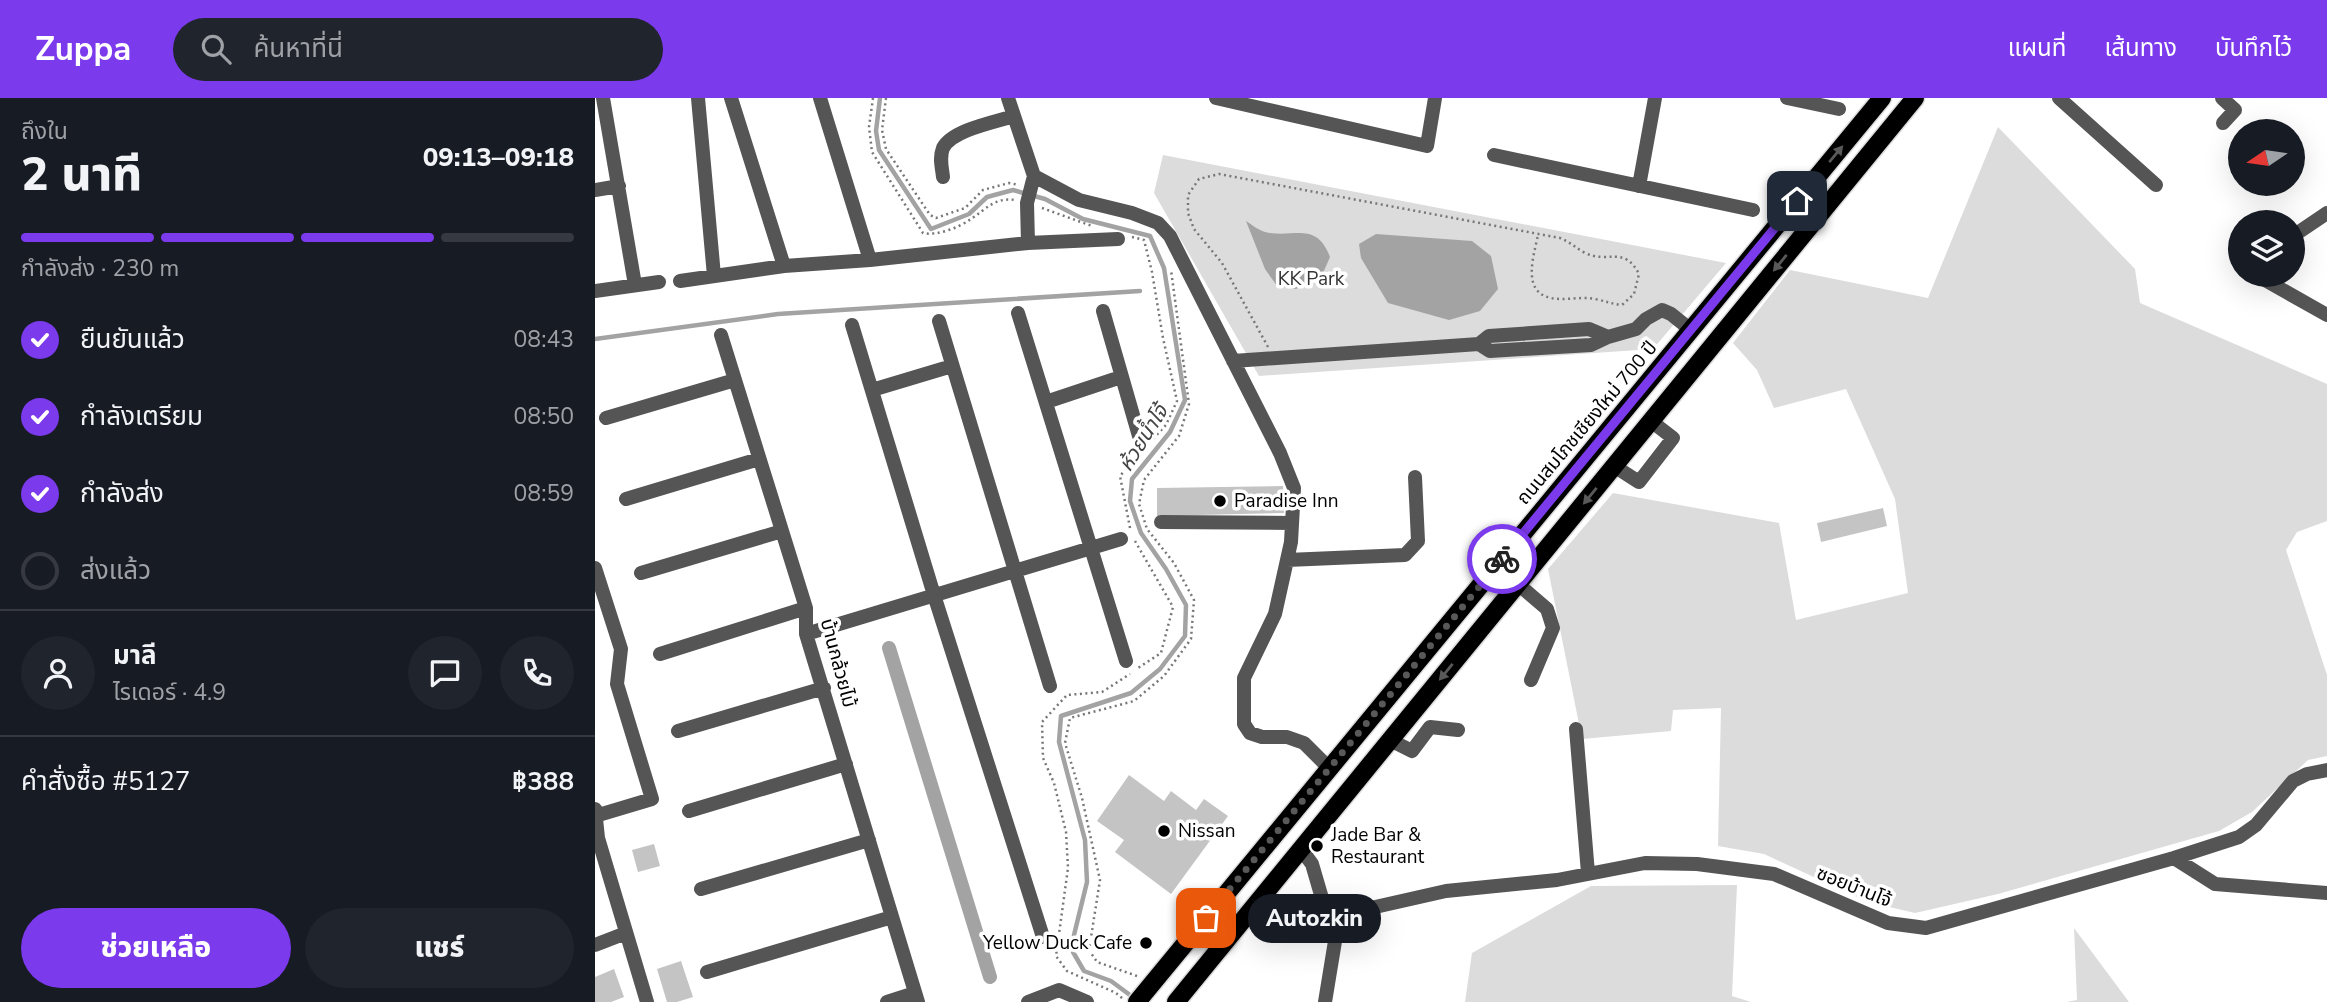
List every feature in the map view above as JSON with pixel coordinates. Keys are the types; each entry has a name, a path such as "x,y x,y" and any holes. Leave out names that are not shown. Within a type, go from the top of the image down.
{"main road":[{"name":"ถนนสมโภชเชียงใหม่ 700 ปี","path":"1136,1002 1145,979 1329,768 1882,98"},
{"path":"1177,1001 1915,98"}],"street":[{"path":"603,98 635,285"},
{"path":"698,98 715,276"},
{"path":"731,98 784,266"},
{"path":"820,98 870,260"},
{"path":"1009,98 1032,181 1027,203 1028,243"},
{"path":"1216,98 1427,146 1435,98"},
{"path":"1639,186 1655,98"},
{"path":"1787,98 1839,109"},
{"path":"2059,98 2156,185"},
{"path":"2222,98 2235,110 2223,123"},
{"path":"943,177 940,159 951,136 1014,116"},
{"path":"1495,155 1753,210"},
{"path":"1032,181 1079,200 1132,213 1158,223 1170,236 1280,453 1294,488 1292,523 1275,614 1244,677 1244,724 1250,733 1262,737 1287,737 1304,743 1329,768"},
{"path":"595,190 619,187"},
{"path":"2305,228 2327,213"},
{"path":"680,281 784,266 1028,243 1118,239"},
{"path":"595,291 659,282"},
{"path":"2277,287 2327,315"},
{"path":"1233,361 1479,344 1490,351 1591,345 1636,329 1646,319 1662,310 1691,330"},
{"path":"1103,311 1139,436"},
{"path":"1018,313 1126,662"},
{"path":"939,321 1050,686"},
{"path":"852,326 1043,937"},
{"name":"บ้านกล้วยไม้","path":"721,335 806,608 806,634 917,998"},
{"path":"872,390 952,366"},
{"path":"1046,402 1121,377"},
{"path":"606,418 735,380"},
{"path":"1614,466 1639,482 1673,438 1651,421"},
{"path":"626,499 759,458"},
{"path":"1287,560 1405,555 1418,541 1415,477"},
{"path":"1161,522 1292,523"},
{"path":"641,573 782,531"},
{"path":"806,634 1121,539"},
{"path":"595,568 621,649 617,684 652,799 595,816"},
{"path":"1518,584 1547,609 1553,628 1531,680"},
{"path":"660,654 806,608"},
{"path":"678,731 824,688"},
{"path":"1390,740 1412,751 1430,727 1458,730"},
{"path":"1576,729 1588,873"},
{"path":"689,811 846,764"},
{"name":"ซอยบ้านโจ้","path":"1338,923 1353,912 1446,891 1557,880 1645,863 1697,864 1774,874 1888,923 1926,928 2239,837 2256,825 2293,781 2327,770"},
{"path":"595,809 596,839 647,1002"},
{"path":"701,889 869,840"},
{"path":"1301,849 1312,864 1326,912 1338,923 1325,1002"},
{"path":"2174,858 2215,884 2327,893"},
{"path":"707,972 892,917"},
{"path":"595,946 626,933"},
{"path":"1028,1002 1059,990 1087,1002"},
{"path":"887,1002 917,998"}],"path":[{"path":"887,98 882,130 886,149 930,215 936,218 965,208 983,190 1009,183 1032,181"},
{"path":"1274,358 1222,264 1194,229 1188,213 1188,195 1199,178 1219,174 1560,238 1574,244 1582,252 1623,257 1633,262 1639,274 1634,294 1622,305 1595,299 1549,298 1537,289 1531,275 1538,235"},
{"path":"1145,979 1097,962 1089,950 1100,880 1082,799 1065,743 1070,718 1134,701 1164,676 1191,639 1194,600 1174,563 1147,529 1139,504 1144,480 1179,436 1189,404 1171,268"}],"green space":[{"path":"1998,127 2135,269 2140,303 2327,384 2327,521 2297,532 2286,550 2327,675 2327,756 2308,760 2252,812 2219,831 1998,894 1915,913 1868,902 1764,854 1718,846 1721,708 1673,710 1671,731 1582,739 1548,569 1613,493 1779,523 1796,620 1908,593 1895,499 1846,389 1774,408 1757,370 1733,343 1790,270 1928,298"},
{"name":"KK Park","path":"1163,155 1726,263 1653,349 1259,376 1154,193"},
{"path":"1737,885 1732,996 1751,1002 1465,1002 1472,953 1591,886"},
{"path":"2074,928 2129,1002 2066,1002 2077,1000"}],"shaded area":[{"path":"1246,221 1265,232 1303,233 1318,238 1330,257 1323,273 1296,289 1277,286 1265,269"},
{"path":"1376,234 1472,241 1491,256 1498,289 1480,311 1449,320 1388,303 1361,258 1359,244"}],"building":[{"name":"Paradise Inn","path":"1283,486 1284,513 1157,516 1157,488"},
{"path":"1883,508 1887,526 1821,542 1817,523"},
{"name":"Nissan","path":"1129,775 1164,801 1171,791 1196,810 1204,799 1228,816 1171,894 1115,852 1124,840 1097,821"},
{"path":"654,844 660,866 638,872 632,850"},
{"path":"681,961 693,997 667,1002 657,969"},
{"path":"614,969 624,997 611,1002 595,1002 595,977"}],"waterway":[{"name":"ห้วยน้ำโจ้","path":"880,98 876,131 879,150 931,229 969,214 987,197 1013,190 1045,199 1083,219 1150,236 1164,268 1185,400 1170,432 1132,479 1130,501 1141,533 1166,569 1186,605 1185,636 1160,669 1131,693 1061,716 1059,742 1085,840 1087,882 1074,935 1073,952 1084,971 1111,981 1134,998"},
{"path":"595,339 778,314 1140,291"},
{"path":"889,648 990,977"}],"way so far":[{"path":"1206,918 1502,559"}],"place":[{"name":"Paradise Inn","path":"1220,501"},
{"name":"Nissan","path":"1164,831"},
{"name":"Jade Bar & Restaurant","path":"1317,846"},
{"name":"Autozkin","path":"1206,918"},
{"name":"Yellow Duck Cafe","path":"1146,943"}],"route":[{"path":"1502,559 1797,201"}]}
